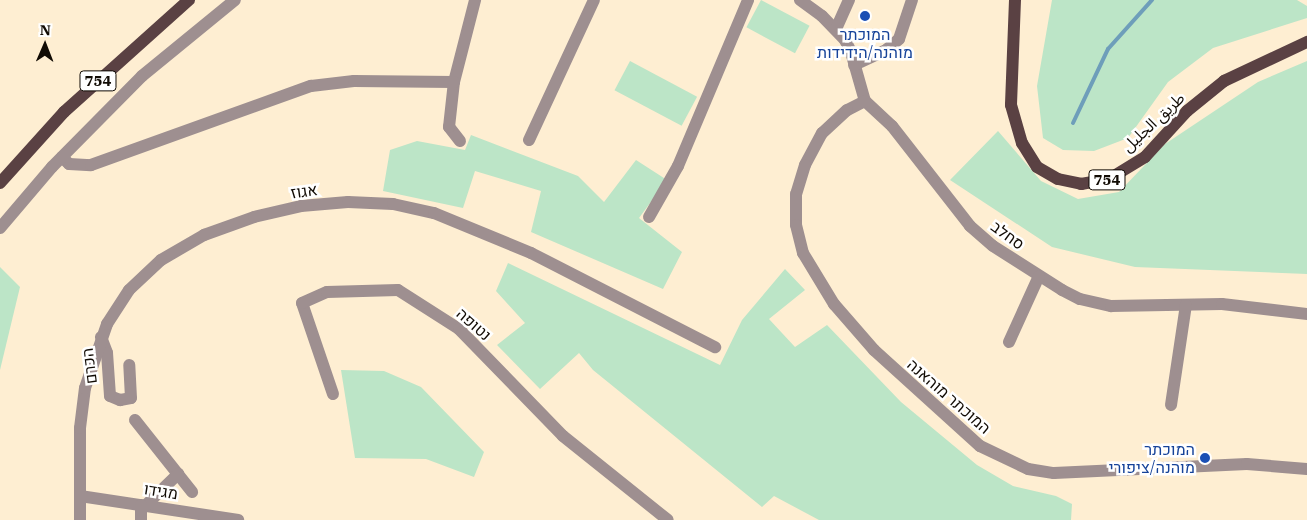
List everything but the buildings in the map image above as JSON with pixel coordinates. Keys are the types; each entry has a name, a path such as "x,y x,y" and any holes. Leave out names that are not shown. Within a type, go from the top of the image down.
{"main road":[{"name":"754","path":"0,183 64,112 189,0"},
{"name":"طريق الجليل","path":"1015,0 1011,105 1022,143 1037,167 1058,178 1081,184 1110,179 1144,157 1187,111 1224,81 1307,42"},
{"name":"754","path":"0,191 14,169"}],"street":[{"path":"0,228 23,198 142,76 234,0"},
{"path":"460,141 449,127 454,82 475,0"},
{"path":"529,140 594,0"},
{"path":"649,217 678,166 748,0"},
{"name":"סחלב","path":"800,0 836,29 851,52 865,100 892,126 970,226 993,246 1039,276 1062,290 1096,303 1222,304 1307,314"},
{"path":"836,29 849,0"},
{"path":"854,65 886,50 900,39 912,0"},
{"path":"62,157 69,164 91,165 311,86 354,81 454,82"},
{"name":"המוכתר מוהאנה","path":"865,100 847,110 822,133 805,165 796,194 796,225 803,253 834,304 874,350 980,446 1028,469 1054,473 1247,464 1307,469"},
{"name":"אגוז","path":"80,520 80,428 85,388 102,337 130,290 161,260 204,236 282,210 348,202 401,206 434,213 487,234 715,347"},
{"path":"1009,342 1039,276"},
{"name":"נטופה","path":"333,394 302,303 327,292 398,290 459,329 563,436 668,520"},
{"path":"1171,405 1186,305"},
{"name":"הכרם","path":"102,337 107,353 110,396 120,400 131,398 129,365"},
{"path":"135,420 192,492"},
{"path":"141,520 144,505 178,474"},
{"name":"מגידו","path":"80,496 238,520"}],"green space":[{"path":"761,0 810,26 795,53 746,27"},
{"path":"1052,0 1297,0 1307,6 1307,18 1213,48 1168,82 1128,138 1094,151 1063,150 1043,138 1037,86"},
{"path":"630,61 697,97 682,126 615,90"},
{"path":"1307,61 1307,274 1135,267 1052,247 950,180 998,131 1041,181 1078,199 1119,192 1165,144 1258,82"},
{"path":"471,135 578,176 604,202 636,160 667,180 639,218 682,252 663,289 531,232 541,191 475,171 463,208 383,191 390,150 417,141 465,150"},
{"path":"508,263 720,365 742,320 785,269 805,290 769,319 795,347 827,325 901,402 977,465 1013,486 1056,496 1072,504 1071,520 819,520 774,496 762,507 593,370 579,353 540,389 497,345 525,323 496,291"},
{"path":"0,267 20,287 0,370"},
{"path":"341,370 384,371 421,387 484,452 474,477 426,459 355,458"}],"waterway":[{"path":"1073,123 1108,49 1152,0"}],"place":[{"name":"המוכתר מוהנה/הידידות","path":"865,16"},
{"name":"המוכתר מוהנה/ציפורי","path":"1205,458"}]}
